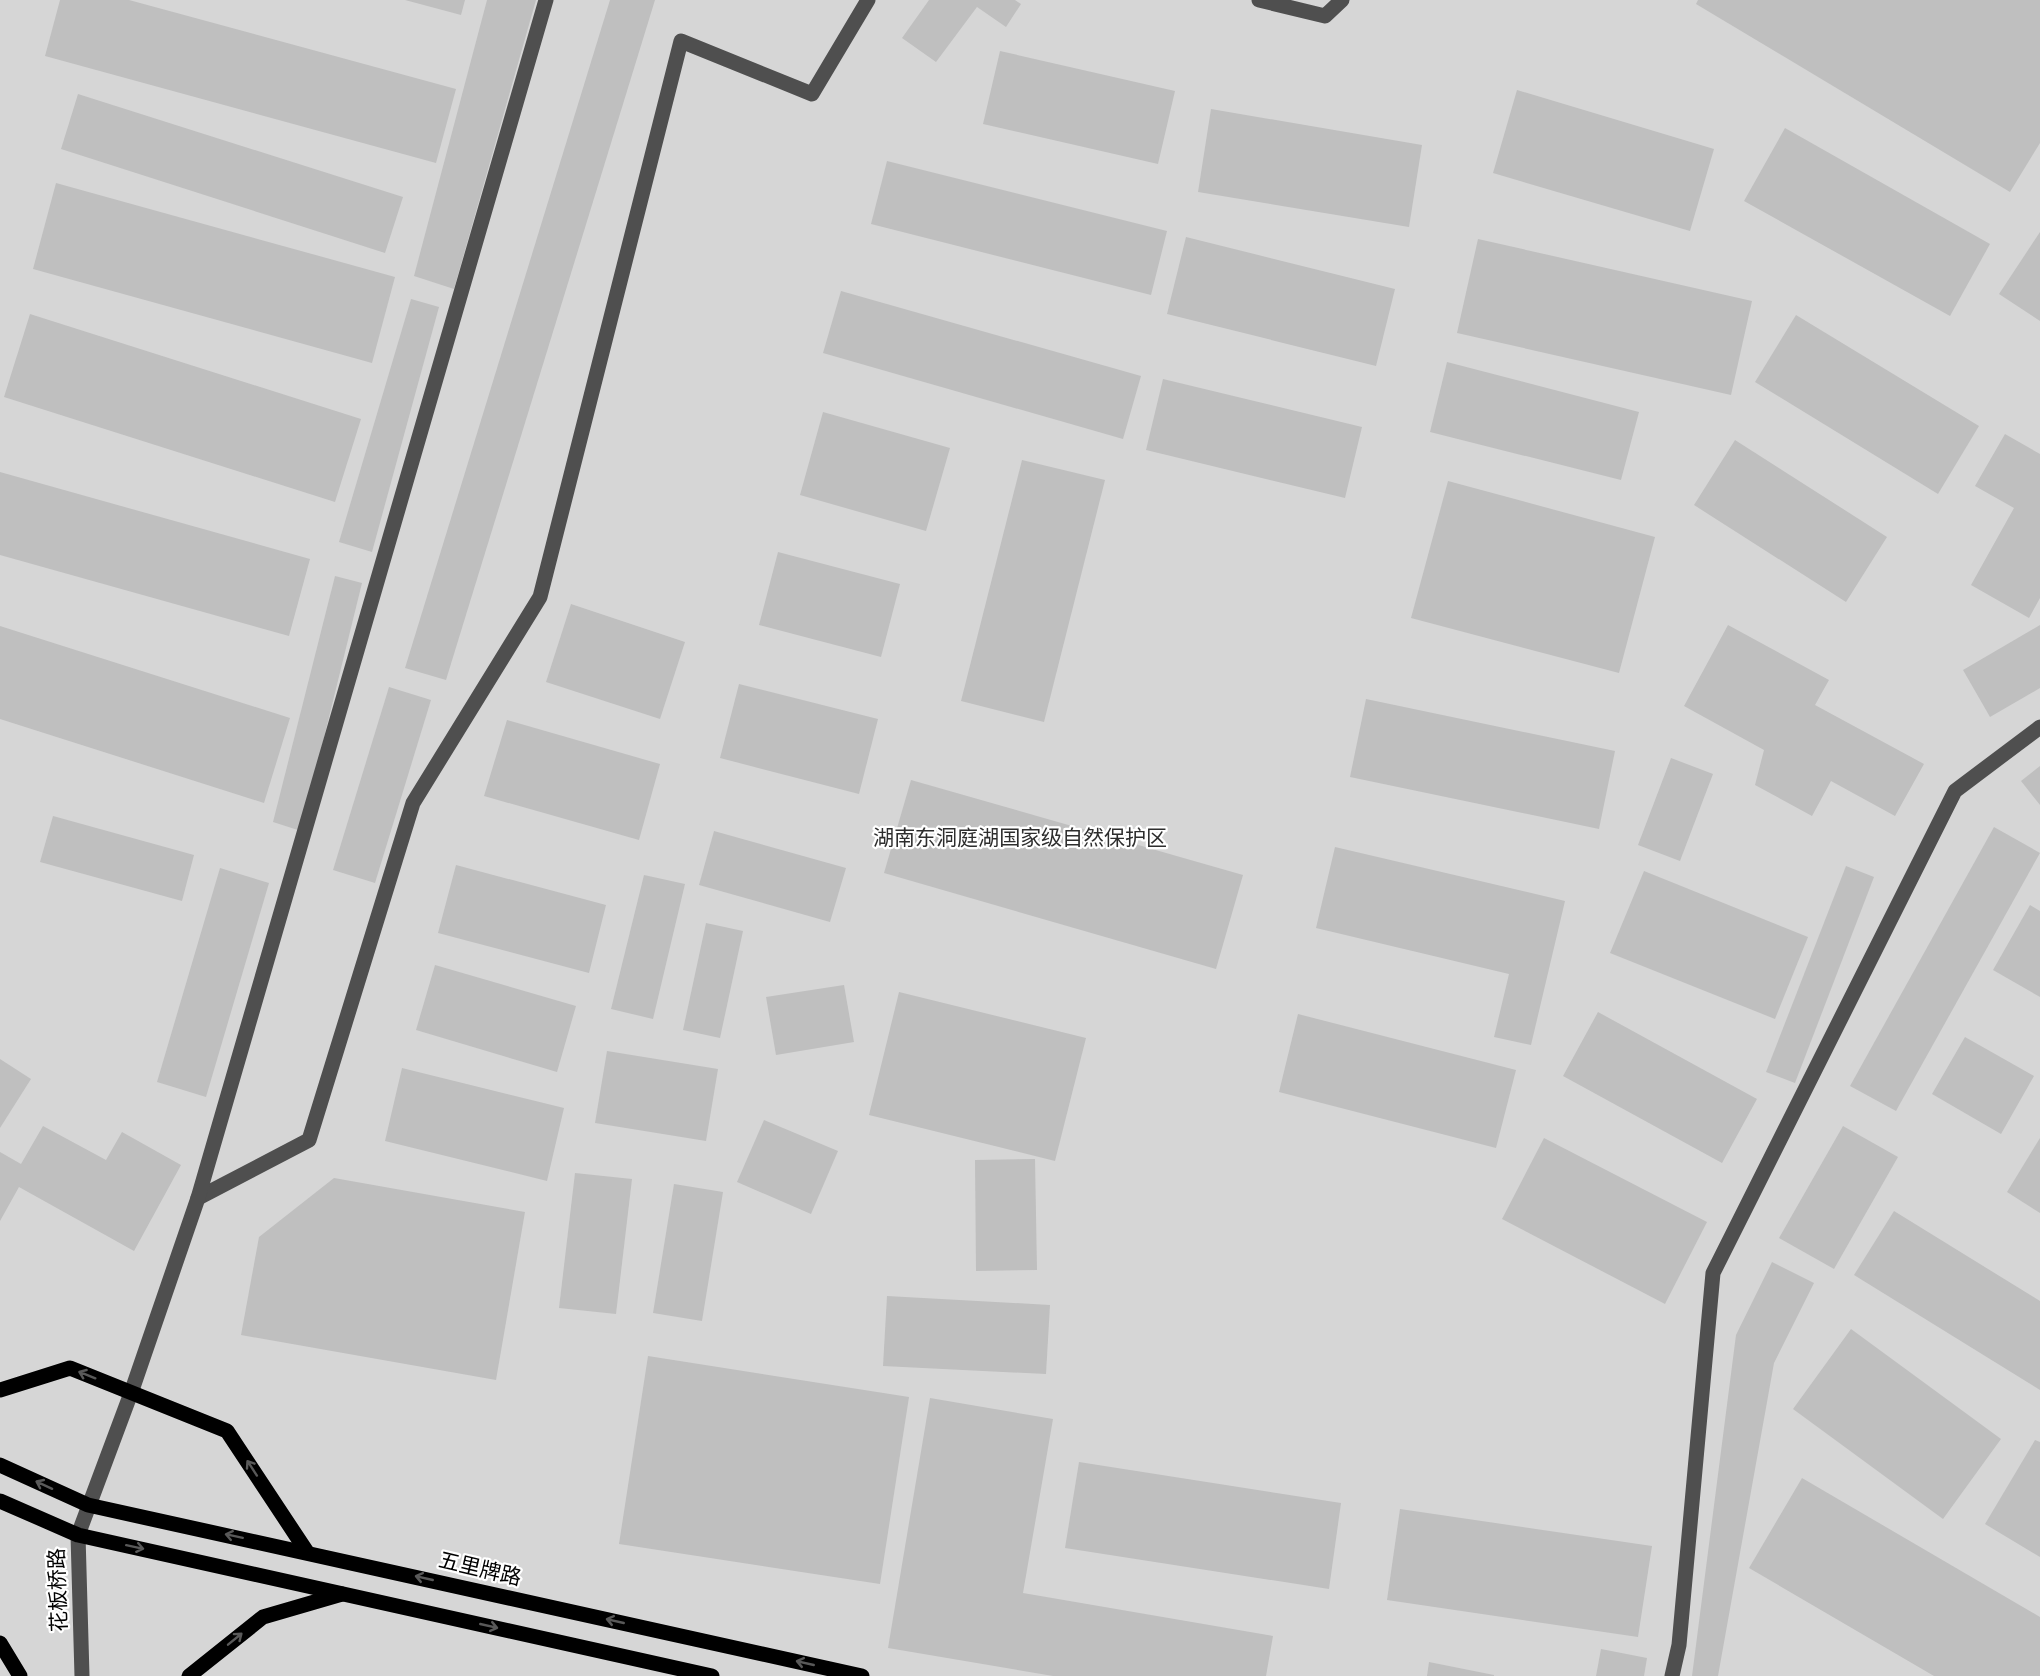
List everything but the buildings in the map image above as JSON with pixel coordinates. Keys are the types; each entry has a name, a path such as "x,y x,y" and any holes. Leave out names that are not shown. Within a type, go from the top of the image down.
{"main road":[{"path":"0,1389 70,1368 227,1431 307,1552"},
{"name":"五里牌路","path":"0,1465 88,1505 862,1676"},
{"path":"0,1501 78,1535 712,1676"},
{"path":"189,1676 263,1617 344,1594"},
{"path":"0,1643 20,1676"}],"street":[{"name":"花板桥路","path":"82,1676 78,1535 132,1393 198,1198 343,691 546,0"},
{"path":"198,1198 309,1140 413,803 540,597 681,41 812,94 868,0"},
{"path":"1259,0 1325,16 1342,0"},
{"path":"1672,1676 1679,1646 1713,1273 1955,791 2040,727"}],"green space":[{"name":"湖南东洞庭湖国家级自然保护区","path":"0,0 2040,0 2040,1676 0,1676"}]}
